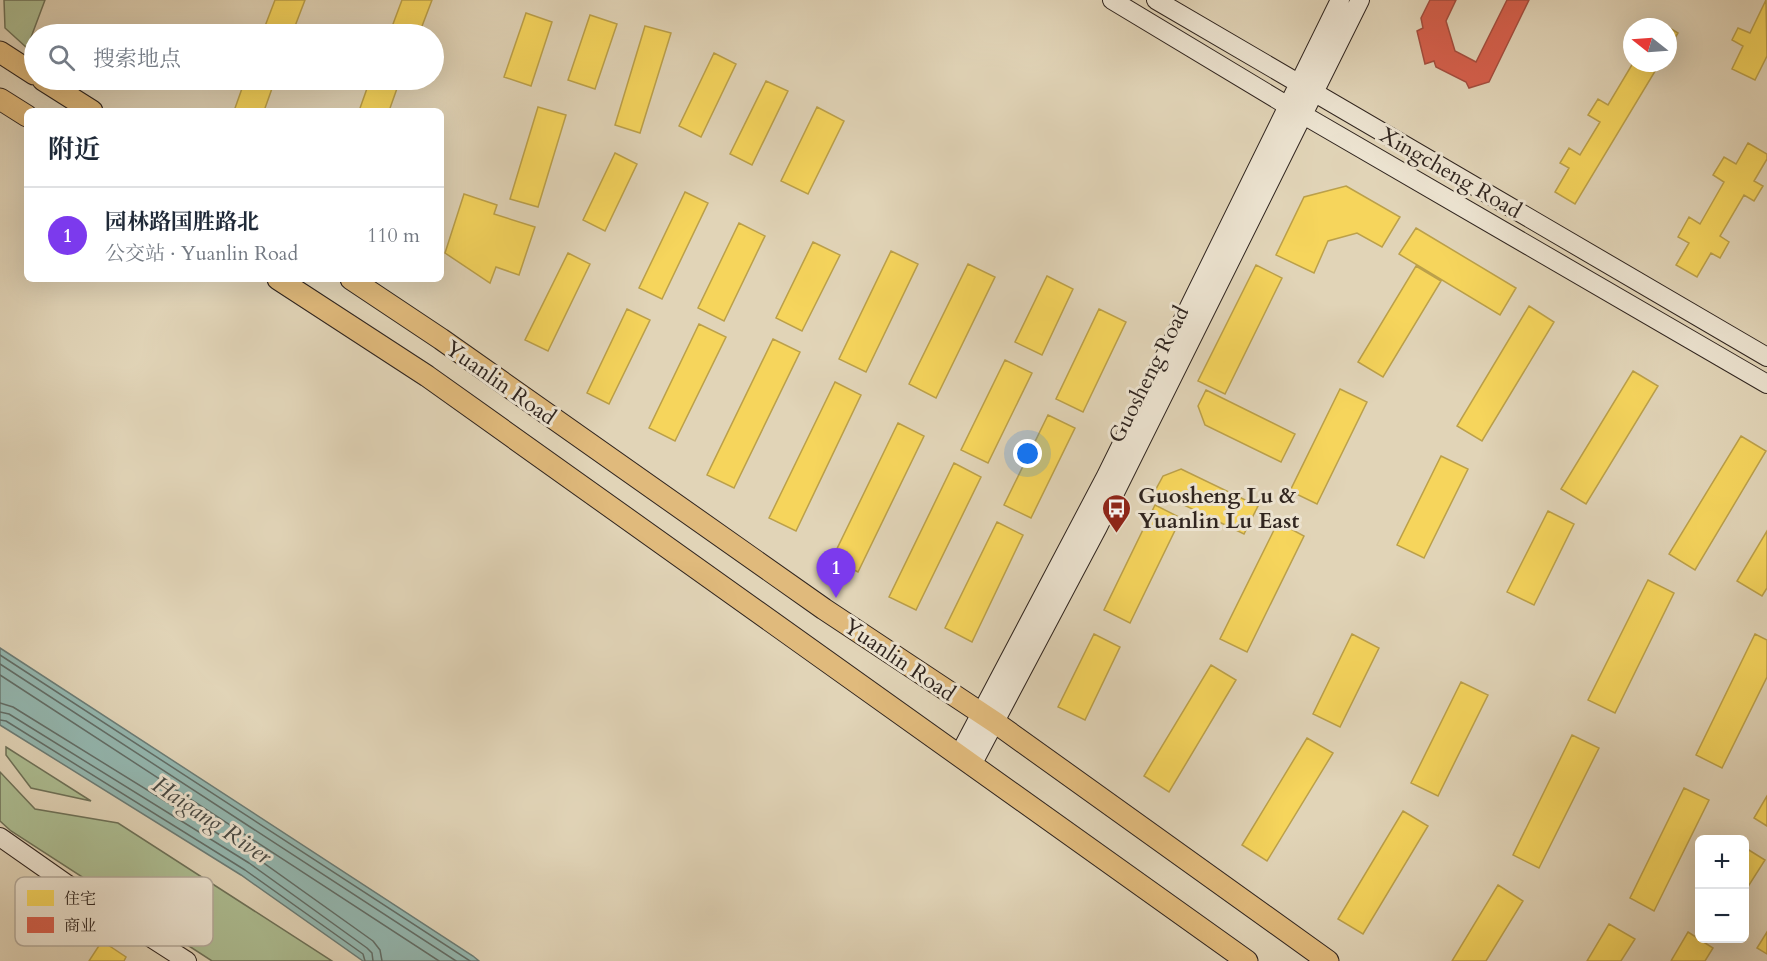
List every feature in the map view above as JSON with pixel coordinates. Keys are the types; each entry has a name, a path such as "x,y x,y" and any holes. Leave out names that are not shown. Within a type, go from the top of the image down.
{"main road":[{"path":"0,52 24,68"},
{"path":"59,90 87,108"},
{"path":"0,99 24,114"},
{"name":"Yuanlin Road","path":"283,282 427,376 1246,961"},
{"name":"Yuanlin Road","path":"356,282 441,339 824,609 989,719 1328,961"}],"street":[{"name":"Xingcheng Road","path":"1112,0 1767,384"},
{"name":"Xingcheng Road","path":"1156,0 1767,357"},
{"name":"Guosheng Road","path":"1297,110 1299,84 1340,0"},
{"name":"Guosheng Road","path":"966,760 989,719 1106,476 1297,110 1314,94 1360,0"},
{"path":"0,837 57,877"},
{"path":"164,946 187,961"}],"green space":[{"path":"4,0 45,0 36,24 24,24 24,45 5,28"},
{"path":"6,747 91,801 31,788 6,755"},
{"path":"0,772 35,809 118,823 202,877 82,877 11,831 0,821"},
{"path":"213,884 332,961 212,961 189,946 213,946"}],"water":[{"name":"Haigang River","path":"0,648 479,961 363,961 241,875 0,725"}],"building: 住宅":[{"path":"275,0 305,0 296,24 266,24"},
{"path":"402,0 432,0 423,24 393,24"},
{"path":"1766,0 1767,56 1755,80 1732,69 1743,46 1732,40 1738,28 1750,33"},
{"path":"526,13 552,22 531,86 504,77"},
{"path":"590,15 617,24 595,89 568,80"},
{"path":"645,26 671,33 640,133 615,125"},
{"path":"714,53 736,64 701,137 679,126"},
{"path":"1628,72 1655,72 1575,204 1555,192 1569,168 1560,163 1569,148 1580,155 1600,122 1588,115 1598,99 1608,105"},
{"path":"766,81 788,91 752,165 730,154"},
{"path":"241,90 271,90 265,108 235,108"},
{"path":"366,90 396,90 390,108 360,108"},
{"path":"538,107 566,115 538,207 510,199"},
{"path":"817,107 844,121 808,194 781,181"},
{"path":"1748,143 1767,154 1767,159 1754,181 1763,186 1754,201 1744,195 1720,236 1729,242 1720,258 1711,253 1697,277 1676,265 1689,243 1678,237 1689,217 1700,224 1724,182 1713,175 1724,157 1736,164"},
{"path":"615,153 637,164 605,231 583,220"},
{"path":"1346,186 1400,217 1382,247 1357,233 1328,241 1314,273 1276,255 1304,197"},
{"path":"685,192 708,203 662,299 639,288"},
{"path":"464,194 497,205 494,214 535,227 519,275 496,267 490,283 445,253"},
{"path":"739,223 765,236 724,321 698,308"},
{"path":"1416,228 1516,288 1500,315 1399,254"},
{"path":"813,242 840,255 802,331 776,318"},
{"path":"891,251 918,264 866,372 839,359"},
{"path":"568,253 590,264 548,351 525,340"},
{"path":"968,264 995,277 936,398 909,384"},
{"path":"1256,265 1282,278 1225,394 1198,381"},
{"path":"1416,266 1441,281 1383,377 1358,362"},
{"path":"1047,276 1073,289 1042,355 1015,342"},
{"path":"1529,306 1554,322 1482,441 1457,426"},
{"path":"627,309 650,320 609,404 587,393"},
{"path":"1099,309 1126,322 1083,412 1056,399"},
{"path":"699,324 726,337 675,441 649,428"},
{"path":"773,339 800,352 734,488 707,475"},
{"path":"1005,360 1032,373 988,463 961,450"},
{"path":"1633,371 1658,386 1586,504 1561,489"},
{"path":"835,382 861,395 796,531 769,518"},
{"path":"1340,389 1367,402 1317,504 1290,491"},
{"path":"1206,390 1295,434 1281,462 1205,425 1198,406"},
{"path":"1048,415 1075,428 1031,518 1004,505"},
{"path":"898,423 924,436 858,572 832,559"},
{"path":"1741,436 1766,451 1695,570 1669,554"},
{"path":"1441,456 1468,469 1424,558 1397,545"},
{"path":"954,463 981,477 916,610 889,597"},
{"path":"1181,469 1258,506 1244,534 1155,491 1163,476"},
{"path":"1155,505 1181,518 1130,623 1104,610"},
{"path":"1548,511 1574,524 1534,605 1507,592"},
{"path":"997,522 1023,535 972,642 945,628"},
{"path":"1278,522 1304,536 1247,652 1220,639"},
{"path":"1767,531 1767,588 1762,596 1737,581"},
{"path":"1648,580 1674,593 1615,713 1588,700"},
{"path":"1094,634 1120,647 1085,720 1058,707"},
{"path":"1352,634 1379,648 1340,727 1313,714"},
{"path":"1755,634 1767,640 1767,677 1722,768 1696,755"},
{"path":"1211,665 1236,680 1169,792 1144,776"},
{"path":"1461,682 1488,695 1438,796 1411,783"},
{"path":"1572,735 1599,748 1539,868 1513,855"},
{"path":"1307,738 1333,753 1267,861 1242,845"},
{"path":"1684,788 1709,800 1654,911 1630,898"},
{"path":"1767,796 1767,826 1754,818"},
{"path":"1403,811 1428,826 1363,934 1338,919"},
{"path":"1749,850 1765,860 1749,885"},
{"path":"1498,885 1523,901 1486,961 1452,961"},
{"path":"1609,924 1635,939 1621,961 1587,961"},
{"path":"1688,932 1695,936 1695,943 1705,943 1713,948 1705,961 1671,961"},
{"path":"1767,932 1767,954 1757,948"},
{"path":"99,946 110,946 126,957 124,961 89,961"}],"building: 商业":[{"path":"1430,0 1456,0 1446,21 1455,51 1476,62 1507,0 1529,0 1489,82 1469,88 1466,82 1436,67 1434,61 1425,64 1417,31 1423,28 1421,18"}],"place":[{"name":"Guosheng Lu & Yuanlin Lu East","path":"1117,534"},
{"name":"园林路国胜路北","path":"836,598"}]}
